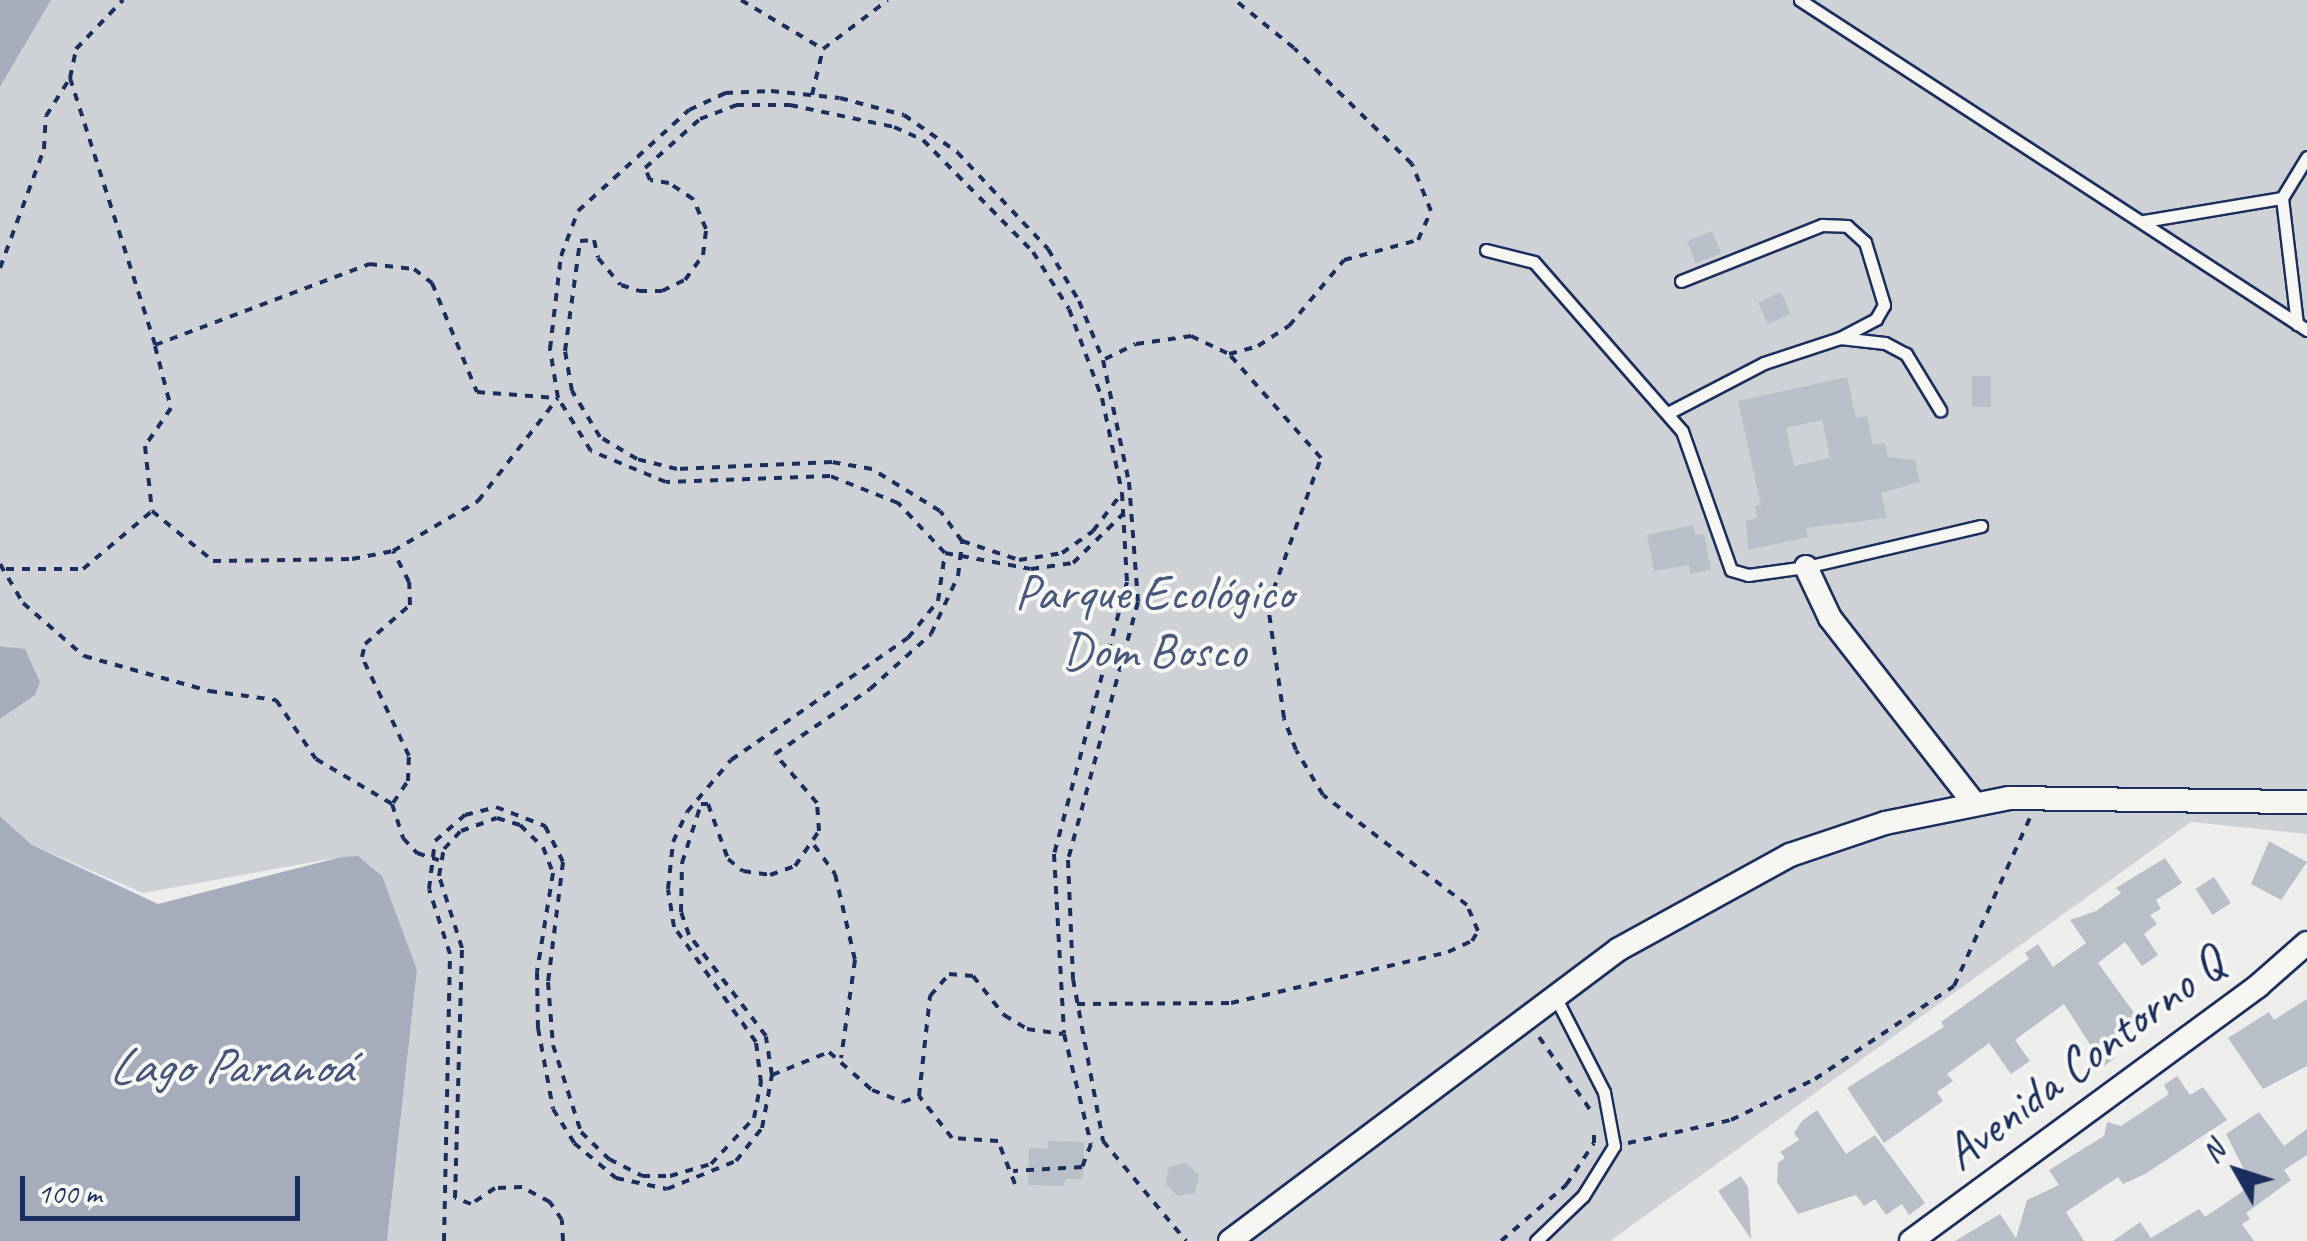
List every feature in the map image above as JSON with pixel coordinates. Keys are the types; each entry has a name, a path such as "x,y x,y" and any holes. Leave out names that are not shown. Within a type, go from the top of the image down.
{"street":[{"path":"1806,568 1830,618 1974,803"},
{"path":"1230,1241 1619,949 1790,854 1974,803 2307,802"},
{"name":"Avenida Contorno Q","path":"1911,1241 2246,995 2307,942"}],"lane":[{"path":"1800,0 2144,220 2302,328"},
{"path":"2302,328 2282,198 2307,157"},
{"path":"2144,220 2282,198"},
{"path":"1668,413 1764,363 1840,338 1876,319 1884,305 1865,242 1847,226 1822,225 1681,281"},
{"path":"1486,250 1529,258 1668,413 1698,464 1731,570 1748,575 1806,568 1981,526"},
{"path":"1840,338 1885,343 1906,354 1940,410"},
{"path":"1536,1241 1583,1196 1614,1146 1604,1092 1556,998"}],"path":[{"path":"0,268 44,148 46,116 70,78 76,49 124,0"},
{"path":"741,0 823,49"},
{"path":"812,95 823,49 888,0"},
{"path":"1229,354 1289,326 1344,260 1418,240 1430,211 1412,164 1294,48 1236,0"},
{"path":"70,78 172,408 144,446 152,511 213,562 352,559 393,551 478,501 558,398"},
{"path":"1131,504 1073,563 1031,569 945,554 898,504 830,476 666,482 591,451 558,398 550,349 560,256 578,211 689,110 725,93 812,95 904,115 956,152 1048,249 1079,301 1104,360 1131,504 1138,602 1068,860 1078,1004 1102,1141 1186,1241"},
{"path":"1013,1171 1082,1167 1088,1161 1091,1144 1064,1034 1054,854 1127,582 1122,494 1102,398 1069,310 1033,252 923,140 894,128 790,105 736,105 700,119 644,173 693,199 706,229 703,256 685,280 662,291 638,291 610,271 594,240 580,241 564,350 572,392 600,437 637,459 677,469 832,462 872,469 940,511 962,541 1019,560 1062,552 1093,530 1122,494"},
{"path":"155,345 370,264 414,269 432,283 478,392 558,398"},
{"path":"1078,1004 1231,1002 1448,952 1472,941 1478,931 1467,905 1323,795 1296,750 1284,718 1268,605 1321,458 1229,354 1191,336 1136,344 1104,360"},
{"path":"6,569 82,569 152,511"},
{"path":"841,1058 855,960 835,874 814,845 816,803 775,754 870,689 931,634 948,604 962,541"},
{"path":"392,804 408,781 409,756 362,657 365,644 410,605 409,582 393,551"},
{"path":"444,1241 450,954 429,889 435,842 480,811 496,807 545,826 563,862 548,982 553,1046 581,1132 608,1160 642,1176 711,1164 754,1118 761,1083 756,1042 674,927 668,889 672,842 687,812 731,760 908,638 938,601 945,554"},
{"path":"0,564 23,604 84,656 209,692 276,700 316,759 392,804 403,838 439,860"},
{"path":"2017,811 2037,802"},
{"path":"1614,1146 1731,1120 1815,1079 1954,986 2037,802"},
{"path":"439,860 461,831 497,818 520,824 544,847 553,873 536,972 538,1028 553,1110 594,1164 616,1178 666,1188 692,1184 736,1161 762,1128 772,1075 766,1036 689,936 681,912 682,863 704,803 728,859 743,871 770,875 795,866 814,845"},
{"path":"439,860 462,948 455,1198 470,1204 495,1188 522,1187 550,1202 562,1220 563,1241"},
{"path":"1015,1184 998,1141 952,1138 919,1096 930,996 949,974 972,976 1004,1015 1026,1029 1064,1034"},
{"path":"1501,1241 1566,1184 1594,1143 1594,1114 1527,1019"},
{"path":"772,1075 820,1053 841,1058 872,1090 903,1102 919,1096"}],"green space":[{"name":"Parque Ecológico Dom Bosco","path":"51,0 2307,0 2307,834 2191,822 1610,1241 387,1241 417,970 341,857 143,893 32,845 0,816 0,719 35,695 9,646 0,646 0,87"}],"water":[{"path":"0,0 51,0 0,87"},
{"path":"0,646 25,649 40,682 35,695 0,719"},
{"name":"Lago Paranoá","path":"0,816 32,845 158,904 341,857 358,856 382,876 417,970 387,1241 0,1241"}],"building":[{"path":"1712,231 1721,253 1696,263 1687,241"},
{"path":"1781,292 1791,314 1768,324 1758,302"},
{"path":"1972,376 1991,376 1991,407 1972,407"},
{"path":"1847,377 1856,418 1867,416 1873,445 1885,443 1888,457 1915,460 1920,482 1881,493 1887,518 1806,528 1808,537 1748,550 1746,521 1757,518 1755,506 1761,505 1738,401","holes":["1822,420 1830,458 1794,466 1786,428"]},
{"path":"1693,525 1695,535 1704,534 1711,570 1690,574 1689,565 1654,571 1647,535"},
{"path":"2269,841 2307,862 2281,900 2251,884"},
{"path":"2165,858 2182,883 2156,900 2161,909 2150,915 2157,924 2144,934 2158,955 2142,966 2125,942 2098,963 2140,1021 2107,1045 2115,1058 2104,1066 2064,1004 2015,1040 2030,1061 2011,1074 1989,1043 1947,1074 1953,1081 1937,1092 1943,1101 1884,1143 1847,1088 1944,1027 1941,1022 2029,959 2025,953 2038,944 2053,967 2086,943 2070,920 2096,911 2121,893 2116,888"},
{"path":"2214,877 2231,903 2212,915 2196,889"},
{"path":"2307,999 2307,1066 2263,1089 2228,1038 2269,1012 2274,1020"},
{"path":"2177,1076 2190,1095 2203,1087 2227,1120 2145,1174 2123,1184 2118,1177 2066,1212 2084,1241 1955,1241 2000,1214 2016,1238 2027,1200 2059,1185 2049,1170 2104,1136 2107,1122 2121,1126 2169,1094 2164,1085"},
{"path":"1817,1110 1846,1154 1875,1135 1925,1203 1909,1215 1902,1204 1886,1215 1875,1199 1864,1206 1856,1195 1798,1214 1777,1182 1778,1163 1785,1158 1780,1152 1799,1140 1794,1133"},
{"path":"2259,1112 2284,1146 2307,1129 2307,1155 2284,1170 2291,1180 2246,1213 2250,1219 2242,1224 2254,1241 2113,1241 2140,1222 2151,1238 2199,1209 2205,1217 2252,1185 2226,1134"},
{"path":"1048,1141 1084,1142 1083,1179 1065,1179 1064,1186 1028,1185 1029,1148 1048,1149"},
{"path":"1186,1163 1199,1175 1195,1193 1178,1196 1165,1184 1169,1167"},
{"path":"1741,1176 1748,1187 1751,1239 1718,1191"}]}
